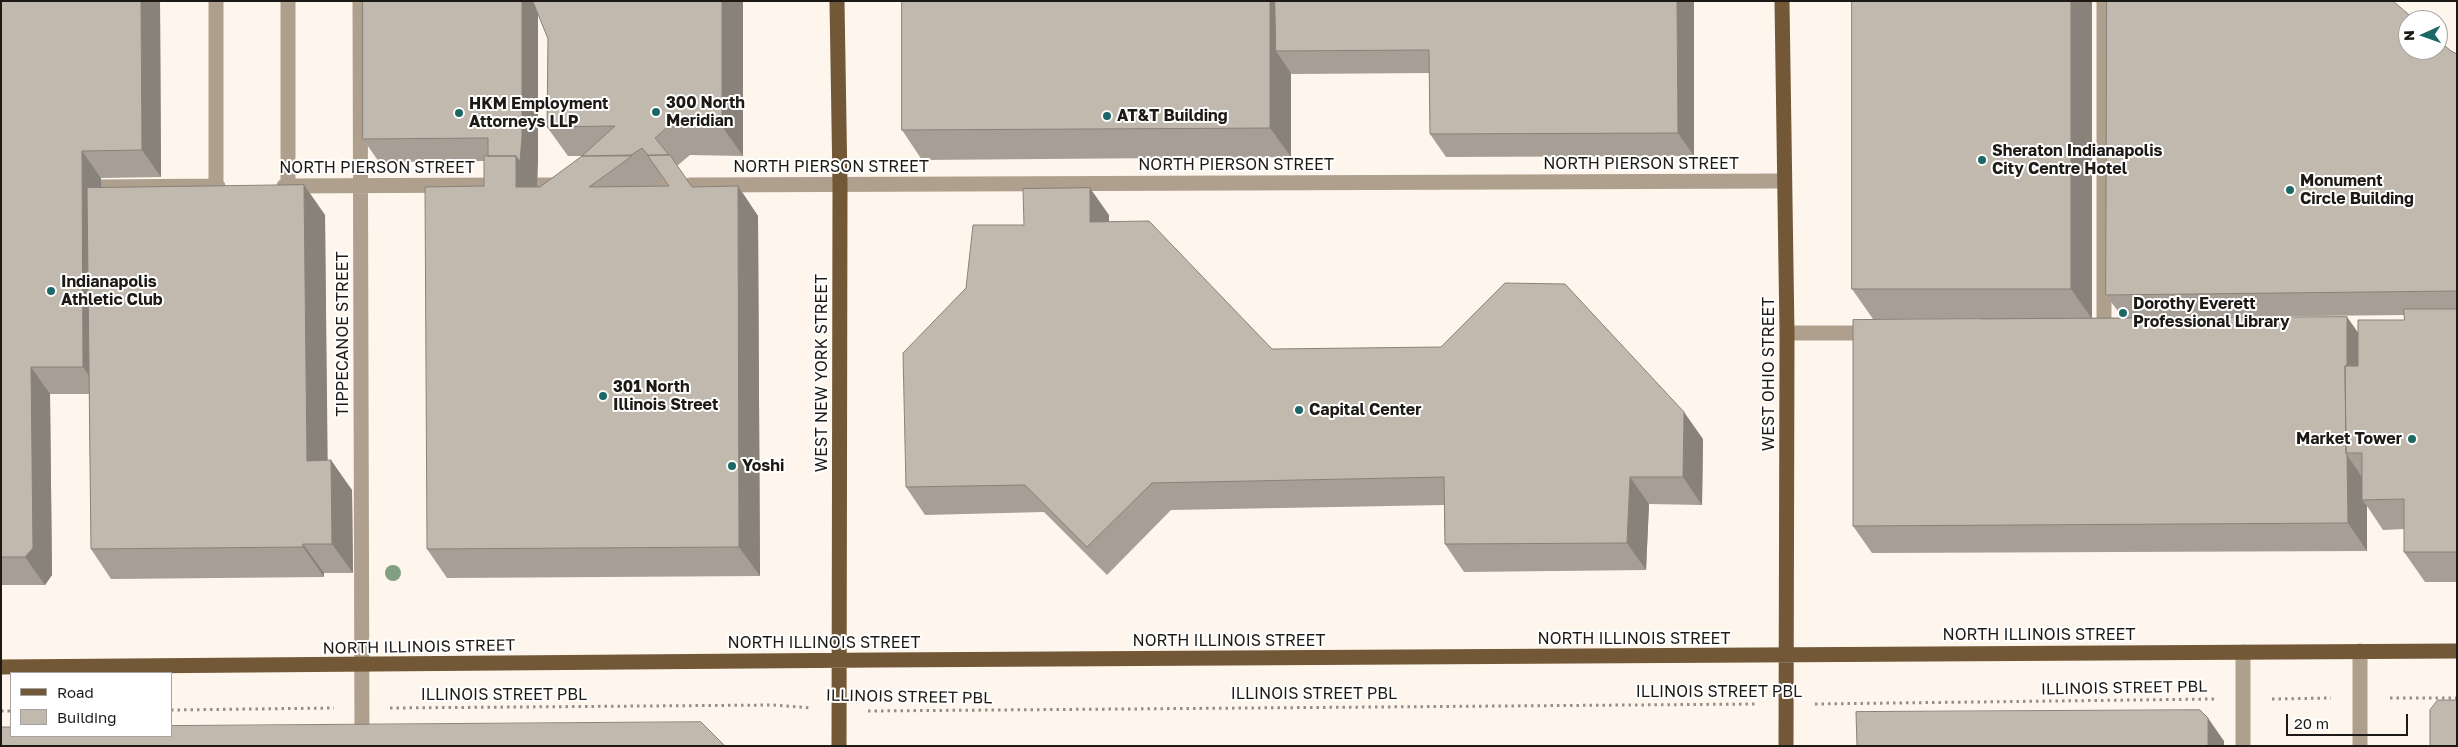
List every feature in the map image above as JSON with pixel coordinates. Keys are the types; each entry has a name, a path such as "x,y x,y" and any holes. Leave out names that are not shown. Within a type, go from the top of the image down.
{"main road":[{"name":"WEST NEW YORK STREET","path":"837,1 840,185 839,746"},
{"name":"WEST OHIO STREET","path":"1782,1 1783,181 1787,333 1786,746"},
{"name":"NORTH ILLINOIS STREET","path":"1,668 839,660 2457,651"}],"lane":[{"path":"216,1 216,186"},
{"path":"288,1 288,186"},
{"name":"TIPPECANOE STREET","path":"360,1 362,746"},
{"path":"2104,1 2104,332"},
{"name":"NORTH PIERSON STREET","path":"690,185 1783,181"},
{"name":"NORTH PIERSON STREET","path":"270,186 504,185"},
{"path":"537,185 574,185"},
{"path":"652,185 669,185"},
{"path":"100,187 234,186"},
{"path":"2085,332 2124,332"},
{"path":"1787,333 1891,333"},
{"path":"2360,651 2360,746"},
{"path":"2243,652 2243,746"}],"path":[{"name":"ILLINOIS STREET PBL","path":"172,710 773,705 838,710 897,711 2457,698"}],"building":[{"name":"Indianapolis Athletic Club","path":"1,1 141,1 142,150 82,151 83,367 31,367 33,548 25,557 1,557"},
{"name":"HKM Employment Attorneys LLP","path":"363,1 522,1 522,136 520,162 516,156 488,156 488,138 363,139"},
{"name":"300 North Meridian","path":"533,1 722,1 722,126 669,126 655,138 669,155 648,155 642,148 631,155 582,156 615,126 547,127 548,39"},
{"name":"AT&T Building","path":"902,1 1270,1 1270,128 902,130"},
{"path":"1275,1 1677,1 1678,133 1430,134 1429,50 1276,51"},
{"name":"Sheraton Indianapolis City Centre Hotel","path":"1852,1 2071,1 2071,289 1852,289"},
{"name":"Monument Circle Building","path":"2107,1 2393,1 2403,10 2398,10 2398,60 2448,60 2448,48 2457,54 2457,291 2106,295"},
{"name":"301 North Illinois Street","path":"670,155 692,187 738,186 739,547 427,549 425,187 484,186 484,156 516,156 516,187 540,187 582,156 632,156 589,187 669,186 648,156"},
{"path":"304,185 307,461 331,460 332,544 303,544 303,547 91,549 87,188"},
{"name":"Capital Center","path":"1090,188 1090,222 1149,221 1272,349 1441,347 1505,283 1565,284 1684,412 1683,477 1630,477 1627,543 1445,544 1444,477 1152,483 1087,547 1025,485 906,487 903,353 966,288 973,225 1024,225 1023,189"},
{"name":"Market Tower","path":"2404,309 2457,309 2457,552 2404,552 2404,499 2362,500 2362,453 2346,453 2345,366 2358,366 2358,320 2404,320"},
{"path":"2347,317 2347,366 2345,366 2348,523 1853,526 1853,320"},
{"path":"2438,700 2457,700 2457,746 2430,746 2430,710"},
{"path":"2200,710 2208,718 2208,746 1857,746 1856,712"},
{"path":"701,722 725,746 1,746 1,727 10,727 10,737 172,737 172,726"}],"place":[{"name":"300 North Meridian","path":"656,112"},
{"name":"HKM Employment Attorneys LLP","path":"459,113"},
{"name":"AT&T Building","path":"1107,116"},
{"name":"Sheraton Indianapolis City Centre Hotel","path":"1982,160"},
{"name":"Monument Circle Building","path":"2290,190"},
{"name":"Indianapolis Athletic Club","path":"51,291"},
{"name":"Dorothy Everett Professional Library","path":"2123,313"},
{"name":"301 North Illinois Street","path":"603,396"},
{"name":"Capital Center","path":"1299,410"},
{"name":"Market Tower","path":"2412,439"},
{"name":"Yoshi","path":"732,466"}]}
